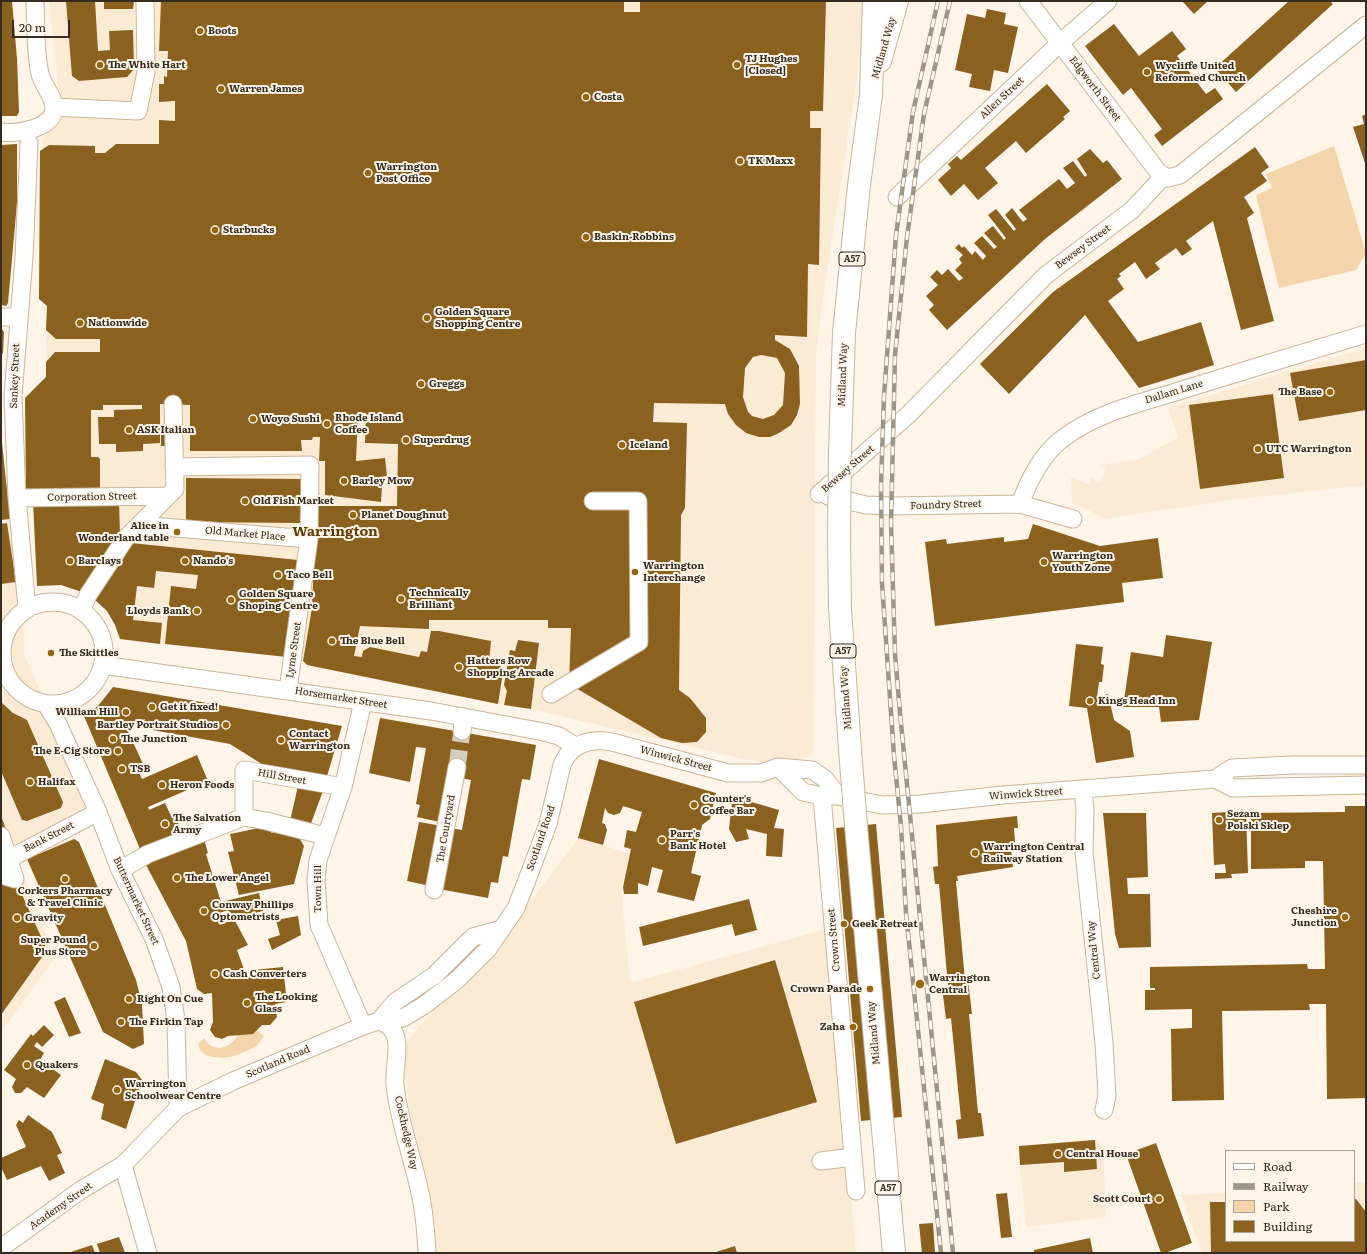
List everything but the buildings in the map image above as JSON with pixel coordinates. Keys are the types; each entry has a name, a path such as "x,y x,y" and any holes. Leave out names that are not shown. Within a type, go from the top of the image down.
{"highway":[{"name":"Midland Way","path":"874,1 870,95 844,333 840,433 840,608 850,749 894,1253"},
{"name":"Midland Way","path":"870,95 897,1"}],"street":[{"path":"1,132 27,137 48,121 53,115 54,108 40,74 35,1"},
{"path":"54,108 138,111 146,72 145,1"},
{"name":"Edgworth Street","path":"1028,1 1163,177"},
{"name":"Allen Street","path":"897,197 1060,43 1108,1"},
{"path":"1163,177 1168,178 1180,174 1366,26"},
{"name":"Sankey Street","path":"27,137 24,257 18,317 13,396 17,498 27,609"},
{"name":"Bewsey Street","path":"819,494 908,415 1046,275 1132,210 1163,177"},
{"path":"1,317 18,317"},
{"name":"Dallam Lane","path":"1020,504 1027,484 1034,471 1051,449 1068,434 1096,418 1250,368 1366,334"},
{"path":"81,611 88,595 125,539 175,489 174,404"},
{"path":"174,467 310,465 309,539"},
{"name":"Foundry Street","path":"819,494 866,505 919,507 1020,504 1073,519"},
{"name":"Corporation Street","path":"17,498 168,496"},
{"path":"551,694 639,642 638,500 593,501"},
{"name":"Old Market Place","path":"139,525 309,539"},
{"name":"Lyme Street","path":"288,690 309,539"},
{"path":"55,602 69,605 81,611 90,619 100,634 103,653 102,665 97,679 87,690 75,699 61,704 46,704 32,700 20,693 10,682 4,670 1,656 3,641 8,629 16,618 27,609 40,604 55,602"},
{"name":"Horsemarket Street","path":"102,665 288,690 363,702 463,724 544,732 559,736 575,746"},
{"name":"Town Hill","path":"363,702 344,781 318,860 316,880 319,925 363,1026"},
{"name":"Buttermarket Street","path":"46,704 58,724 98,812 120,870 154,939 171,987 176,1020 178,1108"},
{"name":"Winwick Street","path":"575,746 595,740 612,742 728,772 761,772 778,767 812,770 825,779 830,796"},
{"name":"Scotland Road","path":"178,1108 233,1081 363,1026 380,1021 403,1018 439,995 479,958 502,930 516,908 548,824 562,765 565,758 575,746"},
{"name":"Winwick Street","path":"778,767 803,792 882,805 920,804 1003,795 1215,779 1232,768 1293,765 1366,765"},
{"name":"The Courtyard","path":"434,890 457,767"},
{"name":"Hill Street","path":"244,817 244,770 344,781"},
{"path":"1215,779 1233,788 1366,785"},
{"name":"Central Way","path":"1084,790 1084,852 1105,1058 1107,1096 1104,1110"},
{"name":"Crown Street","path":"830,796 856,1191"},
{"name":"Bank Street","path":"4,861 98,812"},
{"path":"120,870 148,854 244,817 266,820 325,836"},
{"path":"1,836 4,861 16,879 1,875"},
{"name":"Cockhedge Way","path":"380,1021 389,1024 395,1031 397,1044 395,1083 399,1110 422,1199 427,1253"},
{"path":"148,1253 123,1165 178,1108"},
{"path":"821,1161 853,1157"},
{"name":"Academy Street","path":"1,1248 81,1190 123,1165"}],"shaded area":[{"name":"Golden Square Shopping Centre","path":"49,1 869,1 822,304 816,356 813,755 778,767 531,709 504,705 307,665 303,661 287,657 120,639 115,625 107,611 93,598 82,592 61,585 37,586 33,501 26,494 25,398 46,377 47,306 39,299 40,151 58,82"},
{"name":"UTC Warrington","path":"1366,348 1366,485 1231,500 1102,519 1101,516 1072,503 1071,477 1088,484 1091,478 1100,482 1106,468 1101,465 1140,459 1178,437 1168,408"},
{"path":"22,520 24,654 92,809 12,845 55,958 1,1032 1,521"},
{"path":"578,838 631,854 621,888 630,983 827,929 856,1253 423,1253 421,1211 402,1049 442,998 502,940"},
{"path":"1096,1140 1103,1147 1106,1217 1026,1227 1018,1146"},
{"path":"1355,1183 1366,1183 1366,1253 1202,1253 1181,1195 1225,1193 1225,1242 1355,1242"}],"green space":[{"path":"1334,146 1366,253 1356,270 1279,288 1256,195 1272,188 1266,174"},
{"path":"257,1031 264,1036 258,1044 253,1048 233,1056 221,1058 210,1056 205,1054 199,1048 199,1043 204,1038 212,1046 221,1048 231,1044 238,1035 253,1034"}],"tunnel":[{"path":"457,767 462,731"}],"railway":[{"path":"938,1 913,112 896,235 884,396 881,486 882,583 894,756 901,826 906,913 941,1253"},
{"path":"950,1 924,114 907,237 895,355 891,523 895,654 900,713 953,1253"}],"place":[{"name":"Boots","path":"200,31"},
{"name":"The White Hart","path":"100,65"},
{"name":"TJ Hughes [Closed]","path":"737,65"},
{"name":"Wycliffe United Reformed Church","path":"1147,72"},
{"name":"Warren James","path":"221,89"},
{"name":"Costa","path":"586,97"},
{"name":"TK Maxx","path":"740,161"},
{"name":"Warrington Post Office","path":"368,173"},
{"name":"Starbucks","path":"215,230"},
{"name":"Baskin-Robbins","path":"586,237"},
{"name":"Golden Square Shopping Centre","path":"427,318"},
{"name":"Nationwide","path":"80,323"},
{"name":"Greggs","path":"421,384"},
{"name":"The Base","path":"1330,392"},
{"name":"Woyo Sushi","path":"253,419"},
{"name":"Rhode Island Coffee","path":"327,424"},
{"name":"ASK Italian","path":"129,430"},
{"name":"Superdrug","path":"406,440"},
{"name":"Iceland","path":"622,445"},
{"name":"UTC Warrington","path":"1258,449"},
{"name":"Barley Mow","path":"344,481"},
{"name":"Old Fish Market","path":"245,501"},
{"name":"Planet Doughnut","path":"353,515"},
{"name":"Alice in Wonderland table","path":"177,532"},
{"name":"Barclays","path":"70,561"},
{"name":"Nando's","path":"185,561"},
{"name":"Warrington Youth Zone","path":"1044,562"},
{"name":"Warrington Interchange","path":"635,572"},
{"name":"Taco Bell","path":"278,575"},
{"name":"Technically Brilliant","path":"401,599"},
{"name":"Golden Square Shoping Centre","path":"231,600"},
{"name":"Lloyds Bank","path":"197,611"},
{"name":"The Blue Bell","path":"332,641"},
{"name":"The Skittles","path":"51,653"},
{"name":"Hatters Row Shopping Arcade","path":"459,667"},
{"name":"Kings Head Inn","path":"1090,701"},
{"name":"Get it fixed!","path":"152,707"},
{"name":"William Hill","path":"126,712"},
{"name":"Bartley Portrait Studios","path":"226,725"},
{"name":"The Junction","path":"113,739"},
{"name":"Contact Warrington","path":"281,740"},
{"name":"The E-Cig Store","path":"118,751"},
{"name":"TSB","path":"122,769"},
{"name":"Halifax","path":"30,782"},
{"name":"Heron Foods","path":"162,785"},
{"name":"Counter's Coffee Bar","path":"694,805"},
{"name":"Sezam Polski Sklep","path":"1219,820"},
{"name":"The Salvation Army","path":"165,824"},
{"name":"Parr's Bank Hotel","path":"662,840"},
{"name":"Warrington Central Railway Station","path":"975,853"},
{"name":"The Lower Angel","path":"177,878"},
{"name":"Corkers Pharmacy & Travel Clinic","path":"65,879"},
{"name":"Conway Phillips Optometrists","path":"204,911"},
{"name":"Cheshire Junction","path":"1345,917"},
{"name":"Gravity","path":"17,918"},
{"name":"Geek Retreat","path":"844,924"},
{"name":"Super Pound Plus Store","path":"94,946"},
{"name":"Cash Converters","path":"215,974"},
{"name":"Warrington Central","path":"920,984"},
{"name":"Crown Parade","path":"870,989"},
{"name":"Right On Cue","path":"129,999"},
{"name":"The Looking Glass","path":"247,1003"},
{"name":"The Firkin Tap","path":"121,1022"},
{"name":"Zaha","path":"853,1027"},
{"name":"Quakers","path":"27,1065"},
{"name":"Warrington Schoolwear Centre","path":"117,1090"},
{"name":"Central House","path":"1058,1154"},
{"name":"Scott Court","path":"1159,1199"}],"district":[{"name":"Warrington","path":"335,532"}]}
